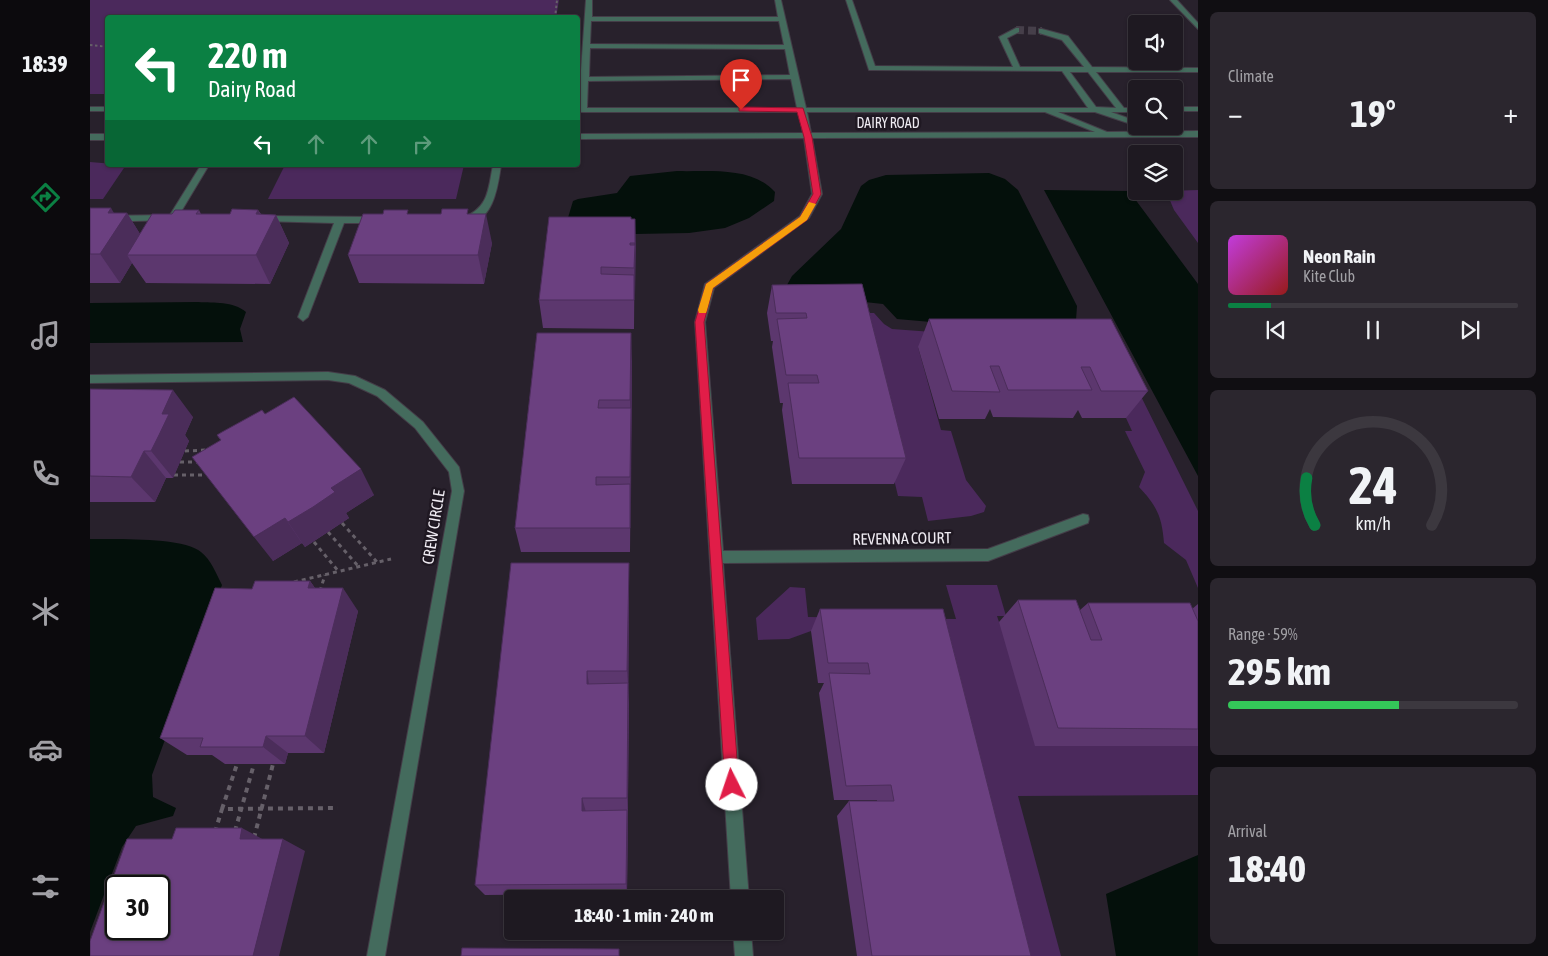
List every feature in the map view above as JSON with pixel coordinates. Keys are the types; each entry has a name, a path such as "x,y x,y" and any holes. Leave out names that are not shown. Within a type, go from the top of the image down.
{"street":[{"path":"580,110 585,79 589,0"},
{"path":"739,890 700,322 709,286 804,218 817,194 808,137 800,110 778,0"},
{"path":"849,0 872,68 1198,70"},
{"path":"1173,0 1198,27"},
{"path":"588,19 781,19"},
{"path":"1016,30 1003,37 1018,70"},
{"path":"1042,31 1064,38 1092,70 1122,110"},
{"path":"587,46 787,47"},
{"path":"1065,70 1093,109 1128,121"},
{"path":"585,79 794,77"},
{"path":"1040,108 1110,135"},
{"name":"DAIRY ROAD","path":"580,110 1040,108 1128,110"},
{"path":"90,109 105,109"},
{"path":"1183,110 1198,109"},
{"name":"DAIRY ROAD","path":"1183,134 1198,134"},
{"name":"DAIRY ROAD","path":"580,137 1128,135"},
{"path":"90,137 105,137"},
{"path":"90,219 178,218 204,167"},
{"path":"454,220 477,217 489,205 497,167"},
{"path":"252,219 388,220"},
{"path":"303,317 340,220"},
{"name":"CREW CIRCLE","path":"90,379 328,376 351,379 381,393 420,425 455,471 458,490 376,956"},
{"name":"REVENNA COURT","path":"716,557 988,555 1083,519"},
{"path":"743,940 744,956"}],"path":[{"path":"555,15 557,0"},
{"path":"90,45 105,47"},
{"path":"185,451 209,450"},
{"path":"180,462 206,462"},
{"path":"174,475 203,475 209,469"},
{"path":"342,522 377,562"},
{"path":"328,532 359,567"},
{"path":"314,542 338,572"},
{"path":"290,583 391,559"},
{"path":"319,597 325,574"},
{"path":"306,587 309,578"},
{"path":"213,841 237,764"},
{"path":"234,833 254,764"},
{"path":"254,841 274,764"},
{"path":"222,809 338,808"}],"shaded area":[{"path":"90,0 559,0 556,15 105,15 105,94 90,94"},
{"path":"90,162 105,163 105,167 125,167 103,199 90,199"},
{"path":"284,167 464,167 456,199 268,199"},
{"path":"677,171 716,171 742,174 765,184 775,192 774,201 749,218 725,228 689,233 635,234 567,221 573,201 617,193 630,176"},
{"path":"989,173 1005,179 1018,190 1077,306 1076,320 977,326 897,319 883,304 837,299 795,290 787,285 792,276 841,229 861,186 869,180 886,175"},
{"path":"1044,190 1128,191 1128,200 1136,200 1198,284 1198,476"},
{"path":"1183,190 1198,190 1198,243 1174,210 1170,200 1183,200"},
{"path":"198,302 229,304 246,312 240,329 243,342 90,343 90,303"},
{"path":"854,313 874,313 884,324 892,329 987,336 1105,324 1198,511 1198,588 1186,560 1164,543 1158,512 1139,487 1145,472 1125,431 1132,431 1126,418 918,347 941,430 951,431 966,480 986,506 984,512 971,516 928,521 922,497 898,496"},
{"path":"90,539 165,541 193,547 208,559 222,585 152,775 153,797 176,808 173,816 136,826 122,847 111,875 105,875 105,892 90,932"},
{"path":"946,585 997,585 1006,616 997,616 999,622 1198,746 1198,795 1018,796 1061,956 1004,956 811,631 789,639 758,640 756,618 790,587 805,588 808,617 956,619"},
{"path":"1198,855 1198,956 1116,956 1106,894"}],"building":[{"path":"90,208 111,208 108,213 127,213 100,254 90,254"},
{"path":"232,209 258,210 256,214 276,215 256,255 127,255 152,214 172,214 175,210 199,210 196,214 230,214"},
{"path":"442,209 468,209 467,214 486,214 478,255 348,255 363,214 383,214 384,210 408,210 407,214 441,214"},
{"path":"549,217 631,217 631,219 635,219 635,243 630,243 630,245 635,245 634,268 601,267 601,274 634,275 634,300 539,300"},
{"path":"862,284 906,458 799,458 788,383 819,383 817,375 786,375 777,319 807,318 806,313 776,313 772,285"},
{"path":"929,319 1111,319 1148,391 1101,391 1090,367 1081,367 1092,390 1008,390 999,366 990,366 1000,392 952,391"},
{"path":"537,333 631,333 630,400 599,400 598,408 631,408 630,477 596,477 596,485 630,484 630,528 515,528"},
{"path":"90,389 173,390 162,414 169,414 159,435 151,451 144,451 131,477 90,476"},
{"path":"294,397 361,469 331,488 335,492 313,507 288,522 285,518 254,537 192,457 221,440 217,435 222,432 262,410 265,414"},
{"path":"511,563 629,563 627,671 587,671 587,684 628,683 627,798 582,798 582,811 627,810 626,884 475,885"},
{"path":"255,581 310,581 308,588 343,588 305,736 266,736 263,747 200,747 203,738 160,738 215,588 252,589"},
{"path":"1018,600 1076,600 1091,640 1102,640 1088,603 1190,603 1198,621 1198,729 1058,728"},
{"path":"820,609 943,609 1031,956 872,956 849,801 894,801 891,785 846,786 829,673 870,674 868,663 828,663"},
{"path":"176,828 242,828 240,839 283,839 253,956 90,956 90,941 105,900 105,940 170,940 170,875 114,875 127,839 172,839"},
{"path":"462,948 619,949 619,956 461,956"}],"tunnel":[{"path":"1016,30 1042,31"}],"slow traffic":[{"path":"703,310 709,286 804,218 812,204"}],"route":[{"path":"732,785 700,322 709,286 804,218 817,194 808,137 800,110 741,110"}]}
